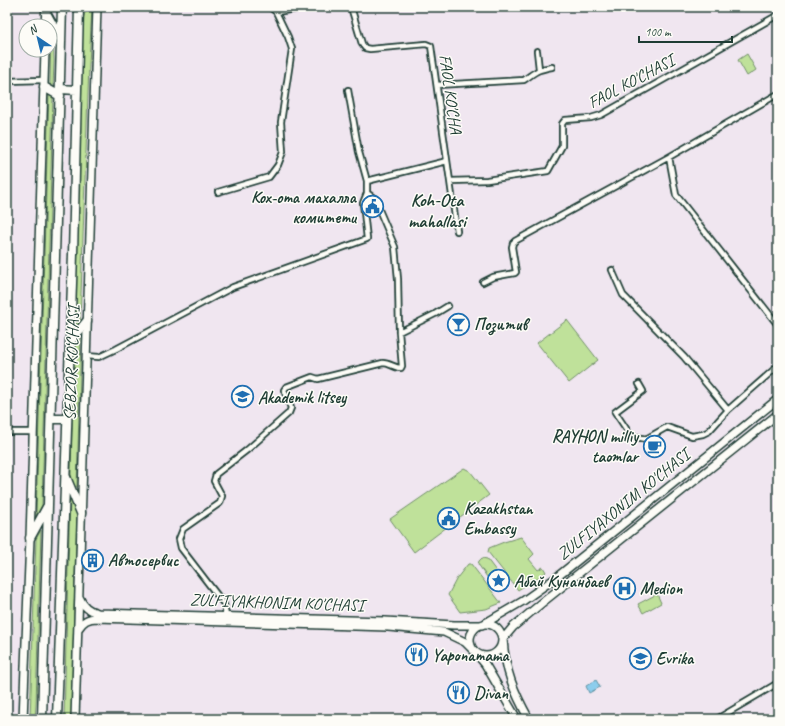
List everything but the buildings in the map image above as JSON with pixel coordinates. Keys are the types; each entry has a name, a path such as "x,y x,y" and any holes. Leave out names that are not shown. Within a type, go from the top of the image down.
{"main road":[{"name":"SEBZOR KO‘CHASI","path":"42,719 62,7"},
{"name":"SEBZOR KO‘CHASI","path":"57,719 70,342 79,7"},
{"name":"SEBZOR KO‘CHASI","path":"75,719 97,7"},
{"path":"46,10 62,41"},
{"name":"SEBZOR KO‘CHASI","path":"22,719 30,538 44,58"},
{"path":"44,83 60,92 77,90"},
{"path":"70,342 87,321"},
{"name":"ZULFIYAXONIM KO'CHASI","path":"482,625 523,601 557,577 778,399"},
{"name":"ZULFIYAXONIM KO'CHASI","path":"503,639 513,627 543,602 778,414"},
{"path":"50,419 67,419"},
{"path":"65,475 82,513"},
{"path":"30,538 49,504"},
{"name":"ZULFIYAKHONIM KO'CHASI","path":"79,597 85,607 91,611 98,612 385,620 454,625 482,625"},
{"name":"ZULFIYAKHONIM KO'CHASI","path":"78,631 86,620 97,618 388,627 444,632 465,642 486,664 517,719"},
{"path":"503,639 500,650 490,656 485,656 475,652 472,647 471,636 473,631 482,625 491,625 496,627 502,634 503,639 505,660 510,680 516,697 529,719"}],"street":[{"path":"218,192 269,177 278,165 283,152 281,122 292,49 276,12 270,7"},
{"path":"276,12 309,7"},
{"name":"FAOL KO'CHA","path":"351,7 362,44 367,49 426,44 432,49 457,231"},
{"name":"FAOL KO'CHASI","path":"450,181 487,180 548,172 562,146 562,124 565,120 591,118 601,115 778,15"},
{"path":"537,51 539,69"},
{"path":"437,84 524,80 530,74 539,69 552,67"},
{"path":"7,81 44,83"},
{"path":"86,356 99,357 233,288 367,239 363,203 367,193 367,181 359,152 348,90"},
{"path":"483,282 493,277 516,272 512,247 512,243 515,241 669,157 778,94"},
{"path":"669,157 676,195 778,325"},
{"path":"367,181 447,161"},
{"path":"226,616 224,604 188,559 179,544 180,534 183,529 220,503 222,496 214,480 216,474 247,450 289,413 290,408 284,390 286,387 312,377 318,379 383,363 390,364 396,368 401,368 398,279 395,247 374,198 367,193"},
{"path":"612,270 623,296 684,357 728,410"},
{"path":"399,332 448,306"},
{"path":"639,384 643,391 615,412 632,437 646,439 667,427 686,434 699,436 709,431 728,410 778,366"},
{"path":"7,432 33,432"},
{"path":"717,719 778,683"}],"green space":[{"path":"87,7 92,7 80,324 74,331 83,19"},
{"path":"747,54 756,70 747,76 738,60"},
{"path":"50,58 54,58 53,87 50,84"},
{"path":"49,93 53,96 42,505 36,517"},
{"path":"567,320 598,360 569,383 537,343"},
{"path":"81,334 77,487 74,487 71,474 74,341"},
{"path":"464,468 470,471 489,495 414,552 390,519"},
{"path":"70,496 77,510 71,719 64,719"},
{"path":"41,530 36,705 35,719 30,719 36,539"},
{"path":"521,537 534,554 529,559 538,570 543,567 546,572 532,583 527,584 518,590 488,552 489,548"},
{"path":"482,558 487,559 496,571 487,577 478,564"},
{"path":"468,564 471,564 501,603 486,609 460,612 448,595 457,578"},
{"path":"657,594 661,603 643,613 638,604"}],"water":[{"path":"596,680 600,687 589,693 586,686"}],"place":[{"name":"Кох-ота махалла комитети","path":"372,207"},
{"name":"Позитив","path":"458,324"},
{"name":"Akademik litsey","path":"243,397"},
{"name":"RAYHON milliy taomlar","path":"654,446"},
{"name":"Kazakhstan Embassy","path":"449,518"},
{"name":"Автосервис","path":"92,560"},
{"name":"Абай Кунанбаев","path":"498,581"},
{"name":"Medion","path":"624,588"},
{"name":"Yaponamama","path":"416,655"},
{"name":"Evrika","path":"641,658"},
{"name":"Divan","path":"458,693"}],"district":[{"name":"Koh-Ota mahallasi","path":"437,210"}]}
